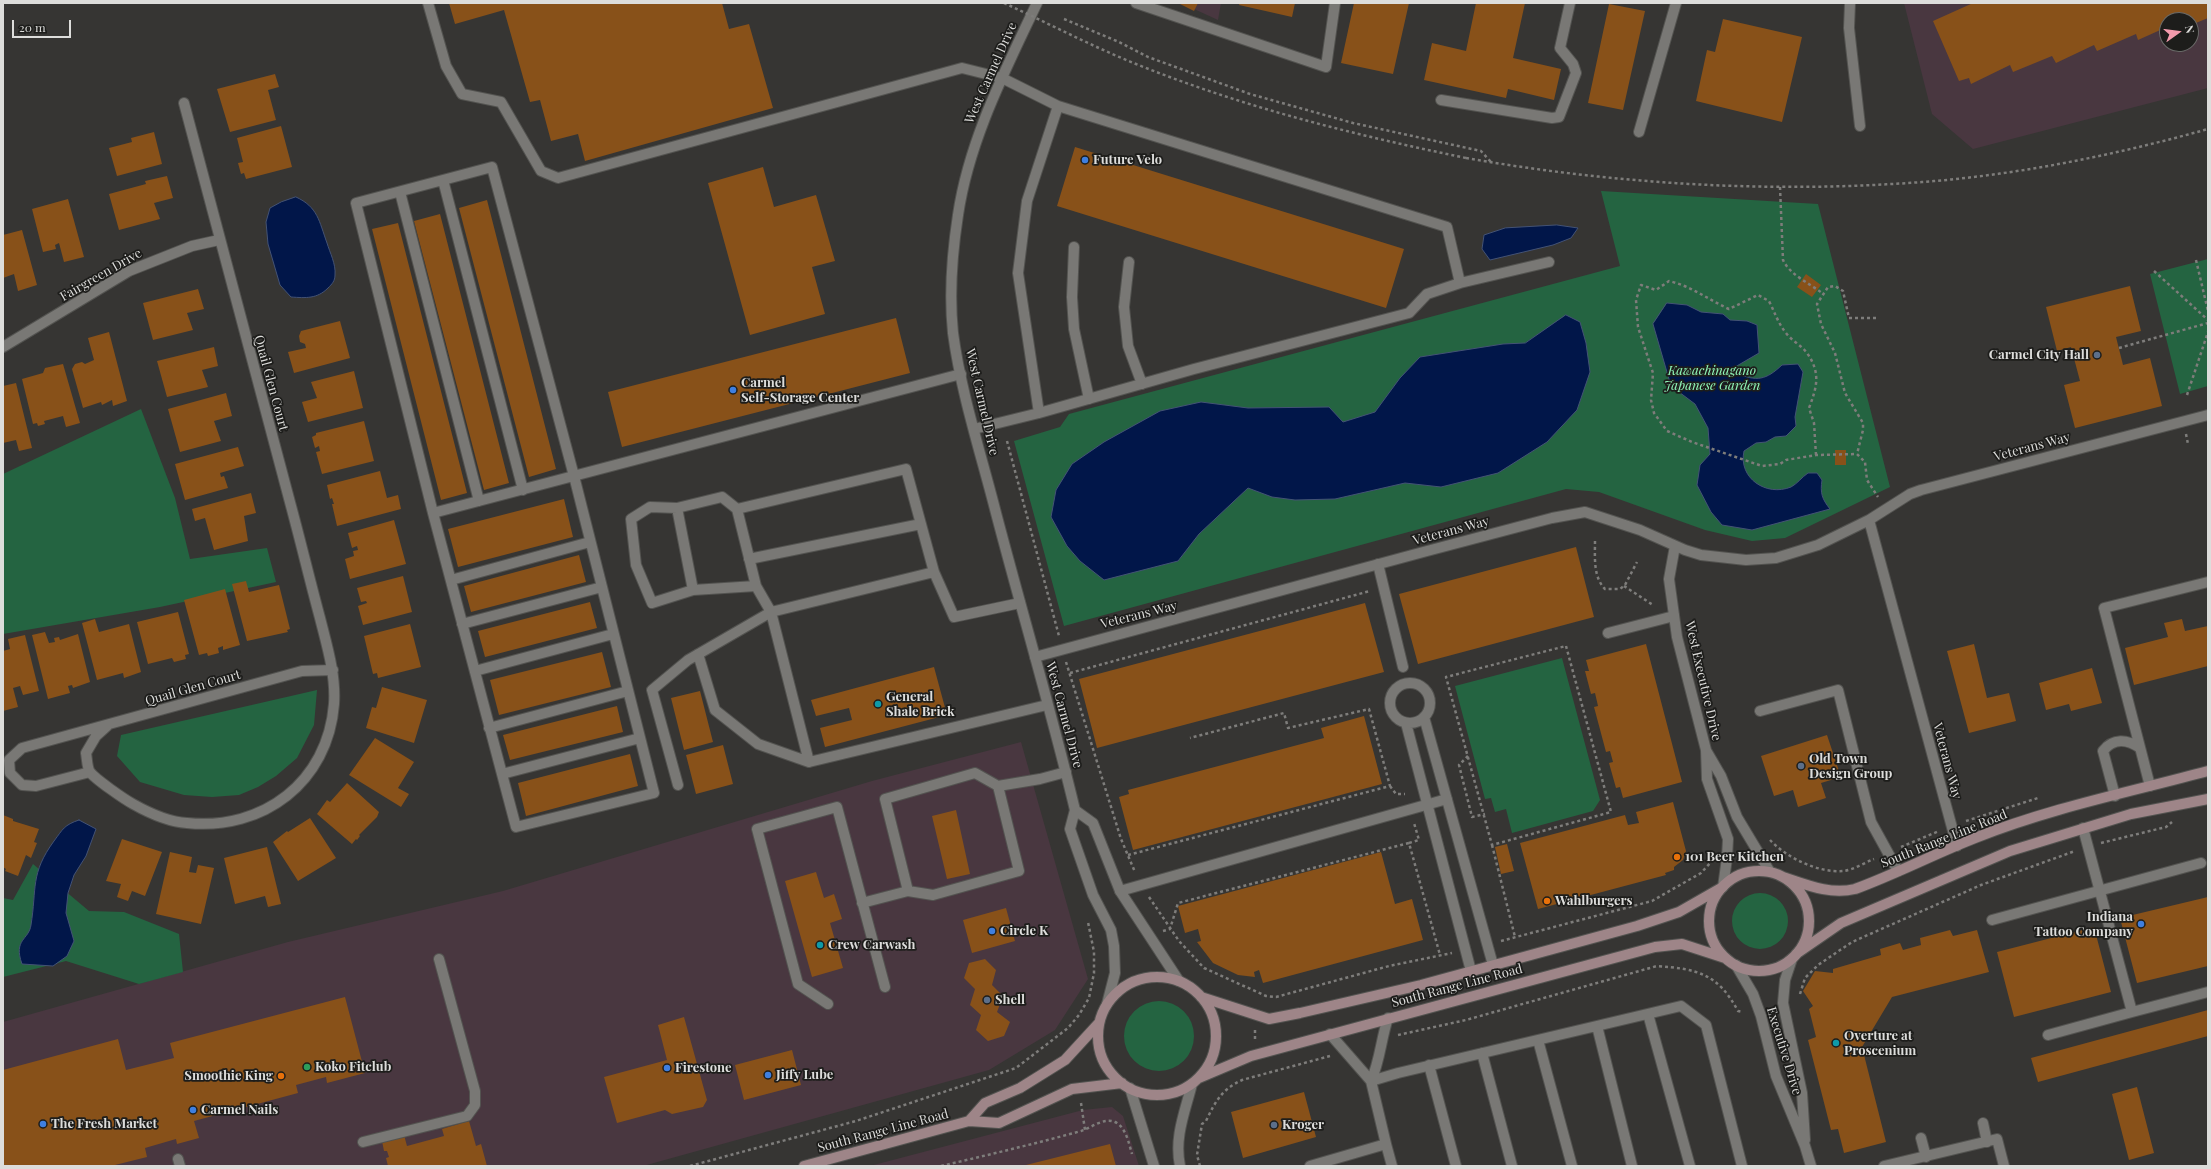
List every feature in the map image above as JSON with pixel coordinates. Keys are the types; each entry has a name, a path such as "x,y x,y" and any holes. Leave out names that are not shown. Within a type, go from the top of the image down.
{"main road":[{"name":"South Range Line Road","path":"1783,877 1824,890 1845,891 2008,826 2150,786 2208,772"},
{"path":"1794,957 1808,932 1809,919 1807,906 1802,894 1783,877 1770,872 1749,872 1738,875 1722,887 1713,901 1709,916 1710,931 1716,946 1725,958 1736,965 1747,970 1765,970 1782,965 1794,957 1841,923 1997,856 2131,814 2208,799"},
{"name":"South Range Line Road","path":"1201,997 1269,1019 1300,1013 1471,971 1664,918 1696,903 1722,887"},
{"name":"South Range Line Road","path":"1195,1081 1259,1054 1655,947 1682,944 1725,958"},
{"path":"1159,976 1179,981 1191,988 1201,997 1211,1012 1216,1035 1215,1047 1209,1063 1195,1081 1177,1091 1162,1095 1145,1094 1126,1086 1110,1071 1102,1056 1098,1040 1099,1023 1107,1004 1121,989 1139,979 1159,976"},
{"name":"South Range Line Road","path":"969,1121 985,1103 1020,1088 1065,1060 1099,1023"},
{"name":"South Range Line Road","path":"807,1166 969,1121 999,1123 1072,1089 1126,1086"}],"street":[{"path":"428,3 446,66 462,94 501,102 541,171 558,178 962,68 1002,78 1058,106 1447,227 1460,283"},
{"name":"West Carmel Drive","path":"1037,3 988,108 967,170 958,213 952,288 953,331 960,374 974,429 1075,810 1070,829 1093,895 1111,930 1114,946 1115,974 1107,1004"},
{"path":"1136,3 1326,67 1334,3"},
{"path":"1441,100 1552,118 1559,117 1576,73 1573,64 1560,48 1570,3"},
{"path":"1639,132 1676,3"},
{"path":"1847,3 1860,126"},
{"name":"Quail Glen Court","path":"184,103 219,240 300,538 333,670 333,710 328,735 316,765 296,790 272,807 243,819 214,824 185,823 152,814 123,799 90,772 36,786 22,785 10,774 9,760 22,748 107,726 302,671 333,670"},
{"path":"1039,413 1018,273 1027,201 1058,106"},
{"path":"492,167 574,476 654,793 516,827 450,580 356,203 443,180 492,167"},
{"path":"443,180 523,490"},
{"path":"400,192 479,501"},
{"name":"Fairgreen Drive","path":"3,347 129,271 192,246 219,240"},
{"path":"1074,247 1072,297 1074,329 1089,399"},
{"path":"1128,262 1124,307 1128,346 1142,384"},
{"path":"974,429 1039,413 1409,313 1427,294 1460,283 1549,262"},
{"path":"433,513 960,374"},
{"name":"Veterans Way","path":"1035,657 1552,518 1585,512 1640,530 1676,546 1715,557 1746,560 1776,558 1818,545 1869,520 1910,494 1921,490 2208,414"},
{"path":"737,509 906,469 934,572 954,617 1020,603"},
{"path":"756,586 693,590 652,603 636,565 631,519 650,507 677,508 722,497 737,509 756,586 771,612 809,762"},
{"path":"677,508 693,590"},
{"name":"Veterans Way","path":"1869,520 1958,846"},
{"path":"749,559 921,524"},
{"path":"450,580 590,542"},
{"name":"West Executive Drive","path":"1676,546 1669,579 1674,616 1684,671 1706,750 1707,779 1728,840 1728,858 1722,887"},
{"path":"1378,564 1403,666"},
{"path":"678,784 652,690 688,660 771,612 934,572"},
{"path":"2150,786 2104,608 2208,582"},
{"path":"462,624 602,587"},
{"path":"1608,633 1674,616"},
{"path":"474,671 613,634"},
{"path":"698,654 715,710 758,744 809,762 1047,705"},
{"path":"1416,683 1426,690 1431,702 1430,709 1424,717 1416,723 1406,723 1396,718 1390,706 1392,693 1403,684 1416,683"},
{"path":"1760,711 1838,690 1871,822 1898,871"},
{"path":"489,728 628,691"},
{"path":"1424,717 1493,965"},
{"path":"1406,723 1471,971"},
{"path":"90,772 86,753 96,736 107,726"},
{"path":"502,774 640,738"},
{"path":"2115,796 2103,751 2106,746 2120,740 2133,743 2140,748"},
{"name":"West Executive Drive","path":"1706,750 1721,776 1737,817 1770,872"},
{"path":"908,891 885,799 975,773 998,786 1040,780 1066,772"},
{"path":"862,903 908,891 933,895 1018,871 998,786"},
{"path":"1120,891 1140,884 1447,799"},
{"path":"828,1004 798,984 757,829 838,807 885,987"},
{"path":"1075,810 1093,823 1120,891 1179,981"},
{"path":"2083,828 2132,1012"},
{"path":"1992,920 2201,863"},
{"name":"Executive Drive","path":"1794,957 1785,980 1783,1003 1802,1093 1805,1146"},
{"path":"363,1142 467,1116 475,1105 475,1091 439,959"},
{"name":"Executive Drive","path":"1736,965 1753,994 1761,1016 1776,1076 1805,1146 1811,1166"},
{"path":"2048,1036 2208,992"},
{"path":"1371,1081 1429,1065 1681,1006 1706,1026 1742,1166"},
{"path":"1648,1014 1690,1166"},
{"path":"1371,1081 1377,1066 1381,1039 1388,1018"},
{"path":"1597,1026 1632,1166"},
{"path":"1330,1034 1371,1081 1392,1166"},
{"path":"1538,1040 1572,1166"},
{"path":"1482,1053 1512,1166"},
{"path":"1429,1065 1456,1166"},
{"path":"1180,1166 1178,1142 1181,1121 1195,1081"},
{"path":"1126,1086 1154,1166"},
{"path":"1983,1123 1987,1142"},
{"path":"1921,1138 1926,1158"},
{"path":"1884,1166 1926,1158 1998,1139 2004,1166"},
{"path":"1310,1166 1386,1144"}],"path":[{"path":"1004,3 1136,64 1199,88 1264,109 1353,134 1466,158 1575,174 1640,180 1780,187 1864,186 1990,175 2132,149 2208,129"},
{"path":"1064,19 1119,42 1148,57 1243,91 1353,123 1481,151 1491,162"},
{"path":"1780,187 1781,253 1786,267 1822,293"},
{"path":"2196,260 2208,310"},
{"path":"2154,270 2208,320"},
{"path":"1816,455 1814,423 1808,408 1817,384 1816,374 1806,353 1788,335 1777,321 1769,301 1758,295 1729,309 1705,298 1684,284 1669,281 1656,290 1641,285 1636,300 1638,327 1652,373 1651,400 1654,413 1668,431 1692,442 1762,466 1780,464 1786,460 1816,455 1857,454 1865,462 1867,468 1867,480 1878,497"},
{"path":"1857,454 1863,430 1862,423 1849,403 1834,352 1817,312 1817,304 1822,293 1828,287 1836,286 1843,292 1849,318 1876,318"},
{"path":"2119,348 2208,324"},
{"path":"2188,395 2208,332"},
{"path":"2186,432 2188,444"},
{"path":"1595,540 1595,556 1600,584 1605,589 1620,589 1624,586 1637,562"},
{"path":"1624,586 1653,605"},
{"path":"1070,673 1370,591"},
{"path":"1492,845 1610,812 1566,646 1446,678 1485,814 1492,845 1515,937"},
{"path":"1190,738 1284,713 1288,728 1369,709 1390,786 1396,794 1406,794"},
{"path":"1468,756 1459,764 1472,817 1485,814"},
{"path":"1128,855 1390,786"},
{"path":"1170,929 1178,903 1419,840 1414,822"},
{"path":"1795,1000 1800,995 1805,978 1814,969 1852,942 1897,920 2008,873 2087,847 2166,827"},
{"path":"1121,839 1140,884 1170,929 1188,952 1204,968 1266,996 1276,997 1389,966 1465,950"},
{"path":"1409,843 1440,956"},
{"path":"1488,944 1661,897 1701,873 1708,866 1713,856"},
{"path":"690,1166 856,1121 1016,1068 1052,1043 1079,1015 1091,992 1094,952 1090,925 1086,917"},
{"path":"1148,935 1170,929"},
{"path":"1094,952 1114,946"},
{"path":"1381,1039 1466,1020 1657,966 1686,969 1716,981 1723,987 1738,1011 1743,1012"},
{"path":"1266,996 1258,1015 1253,1036 1267,1073"},
{"path":"1200,1166 1197,1155 1202,1124 1206,1121 1221,1094 1231,1085 1267,1073 1345,1052"},
{"path":"941,1166 1006,1152 1086,1130 1108,1121 1115,1122 1122,1127 1132,1154"}],"shaded area":[{"path":"1181,3 1221,3 1218,20"},
{"path":"1904,3 2208,3 2208,88 1973,149 1932,114"},
{"path":"1021,742 1088,979 1055,1030 989,1070 643,1166 3,1166 3,1022 288,942 503,891 872,781"},
{"path":"1112,1107 1123,1116 1139,1166 870,1166 1083,1110"}],"green space":[{"name":"Kawachinagano Japanese Garden","path":"1601,191 1818,204 1890,487 1785,538 1752,541 1705,530 1599,492 1566,489 1064,626 1014,441 1060,427 1069,414 1620,266"},
{"path":"2208,259 2208,386 2180,394 2150,274"},
{"path":"141,409 175,498 190,559 267,548 276,582 160,607 3,634 3,474"},
{"path":"1562,658 1600,800 1593,811 1512,833 1506,809 1495,812 1491,798 1485,799 1455,686"},
{"path":"317,690 314,725 297,758 276,776 258,787 239,795 212,797 184,795 140,782 117,756 121,735"},
{"path":"33,864 89,911 124,912 179,934 183,972 139,984 66,961 3,977 3,898 13,900"},
{"path":"1760,893 1771,895 1780,901 1786,910 1788,921 1786,932 1780,941 1771,947 1760,949 1749,947 1740,941 1734,932 1732,921 1734,910 1740,901 1749,895"},
{"path":"1159,1001 1178,1007 1188,1017 1194,1036 1188,1055 1178,1065 1159,1071 1140,1065 1130,1055 1124,1036 1130,1017 1140,1007"}],"water":[{"path":"296,197 309,205 317,216 335,267 334,281 324,292 315,296 302,298 291,297 280,285 268,244 266,222 270,208 281,202"},
{"path":"1557,225 1578,228 1571,238 1553,245 1490,260 1482,249 1484,235 1505,228"},
{"path":"1667,303 1687,305 1701,312 1723,314 1730,320 1747,321 1757,325 1759,353 1735,367 1736,373 1750,378 1761,378 1771,374 1782,365 1798,364 1803,372 1795,417 1796,426 1786,436 1775,437 1766,442 1756,443 1744,451 1743,461 1745,469 1756,483 1772,489 1791,487 1808,473 1817,473 1822,480 1822,496 1830,509 1752,530 1722,525 1711,512 1697,485 1700,465 1710,454 1708,428 1695,404 1671,386 1653,324"},
{"path":"1566,315 1580,322 1586,343 1590,372 1577,410 1547,442 1498,473 1441,487 1405,483 1335,499 1295,500 1272,497 1248,488 1199,534 1178,561 1104,580 1080,561 1067,546 1051,517 1056,490 1072,464 1104,442 1160,411 1201,402 1248,408 1329,407 1343,422 1375,412 1400,378 1420,357 1503,344 1525,343"},
{"path":"79,820 96,829 86,856 74,875 68,893 66,913 74,941 67,956 53,966 22,964 19,949 22,941 30,930 36,882 41,863 62,830"}],"building":[{"path":"449,3 722,3 729,29 749,24 773,108 585,161 578,134 551,141 540,100 530,102 504,10 455,24"},
{"path":"1178,3 1198,3 1194,11"},
{"path":"1240,3 1295,3 1292,17 1239,5"},
{"path":"1354,3 1409,3 1393,74 1341,63"},
{"path":"1476,3 1525,3 1513,58 1561,69 1554,100 1508,89 1506,98 1424,80 1432,43 1466,51"},
{"path":"1973,3 2208,3 2208,18 2199,22 2199,12 2159,12 2159,31 2138,40 2136,34 2097,51 2094,45 2056,63 2052,56 2013,72 2010,65 1971,84 1969,78 1959,81 1933,21"},
{"path":"1609,4 1645,11 1623,110 1588,103"},
{"path":"1723,19 1802,37 1782,122 1696,101 1707,50 1715,52"},
{"path":"275,74 279,87 268,90 276,120 230,132 217,89"},
{"path":"281,126 292,167 246,179 244,173 241,174 238,163 243,162 237,138"},
{"path":"154,132 162,164 117,176 109,148 132,142 131,138"},
{"path":"1075,147 1404,249 1386,308 1057,206"},
{"path":"763,167 774,207 816,195 835,261 812,267 825,314 750,335 708,183"},
{"path":"167,176 173,198 154,203 160,219 119,230 109,194 146,184 145,181"},
{"path":"68,199 84,257 64,262 59,243 55,245 56,249 43,252 32,209"},
{"path":"487,200 556,469 529,477 459,208"},
{"path":"440,214 509,483 484,490 414,221"},
{"path":"398,223 467,493 441,500 372,229"},
{"path":"22,230 37,285 18,291 14,274 3,278 3,235"},
{"path":"1806,274 1821,285 1812,297 1797,287"},
{"name":"Carmel City Hall","path":"2130,286 2141,331 2116,337 2123,365 2150,358 2162,406 2075,428 2064,385 2080,381 2071,347 2057,351 2046,307"},
{"path":"198,289 204,309 187,313 193,330 153,340 143,303"},
{"path":"896,318 910,373 622,447 608,392"},
{"path":"340,321 350,358 294,373 288,352 306,348 305,344 300,342 299,336 301,331"},
{"path":"109,332 127,401 113,406 112,400 102,405 101,402 83,408 72,369 75,364 82,362 85,364 94,360 88,338"},
{"path":"214,347 218,366 202,370 208,387 167,397 157,361"},
{"path":"63,364 80,423 66,427 63,416 44,421 45,424 38,426 37,423 33,424 22,379 43,373 45,368"},
{"path":"354,371 363,408 308,422 302,402 317,398 311,382"},
{"path":"16,383 32,448 19,451 16,440 3,443 3,386"},
{"path":"226,393 232,416 214,421 221,441 180,452 168,409"},
{"path":"364,421 374,461 322,474 316,452 320,451 319,446 315,448 312,437 316,435 316,433"},
{"path":"238,447 244,466 220,473 221,477 224,476 228,488 185,500 175,464"},
{"path":"1835,450 1846,450 1846,465 1835,465"},
{"path":"380,471 387,498 398,495 401,509 337,526 332,504 334,504 332,498 330,499 327,485"},
{"path":"251,493 256,513 244,516 248,541 214,550 205,518 195,521 192,509"},
{"path":"564,499 573,537 458,567 448,529"},
{"path":"394,520 406,564 350,579 345,559 354,556 353,551 358,550 357,546 352,548 348,533"},
{"path":"1576,547 1594,617 1418,664 1399,594"},
{"path":"579,555 586,582 471,612 464,586"},
{"path":"403,576 412,612 363,625 358,606 367,603 366,601 361,602 357,588"},
{"path":"246,581 249,592 279,585 290,629 287,630 288,632 247,641 232,584"},
{"path":"225,589 240,645 223,650 223,646 218,648 219,653 208,656 207,653 199,655 184,600"},
{"path":"590,602 597,628 485,657 478,631"},
{"path":"1365,603 1384,672 1097,748 1079,679"},
{"path":"178,612 189,654 185,655 186,659 174,662 172,658 148,664 137,622"},
{"path":"95,619 99,632 129,624 141,672 124,678 123,673 97,680 82,623"},
{"path":"2182,619 2185,631 2208,626 2208,666 2134,685 2125,648 2168,637 2164,623"},
{"path":"410,624 421,667 378,678 377,673 373,674 364,636"},
{"path":"45,632 49,643 55,642 54,638 59,637 60,640 78,634 90,682 73,688 72,685 68,686 70,693 48,699 32,635"},
{"path":"25,635 39,691 23,695 20,686 13,688 18,707 3,711 3,651 10,649 8,639"},
{"path":"1646,644 1682,782 1623,798 1620,787 1616,788 1609,763 1613,762 1610,751 1606,752 1594,707 1598,706 1595,693 1591,694 1585,671 1589,671 1586,660"},
{"path":"1974,644 1987,698 2009,693 2016,721 1969,733 1947,651"},
{"path":"602,652 611,687 499,715 490,680"},
{"name":"General Shale Brick","path":"934,667 947,715 825,747 820,728 852,720 849,708 816,716 811,700"},
{"path":"2092,668 2102,703 2071,711 2069,704 2046,710 2039,683"},
{"path":"382,687 427,700 414,743 366,728 372,707 376,708"},
{"path":"700,691 713,742 684,750 671,698"},
{"path":"617,706 623,732 510,760 503,735"},
{"path":"1364,716 1382,784 1133,850 1119,797 1129,794 1128,790 1324,738 1321,728"},
{"name":"Old Town Design Group","path":"1827,735 1841,777 1821,783 1826,798 1798,807 1793,790 1774,796 1761,756"},
{"path":"375,738 414,762 398,788 409,794 401,807 349,775"},
{"path":"723,745 733,784 696,794 686,755"},
{"path":"630,754 638,786 526,816 518,783"},
{"path":"347,783 379,812 377,817 352,844 317,814 327,800 330,802"},
{"path":"1673,802 1686,851 1683,860 1674,867 1674,870 1665,873 1666,875 1538,909 1520,843 1625,815 1628,825 1639,823 1636,812"},
{"path":"956,810 970,874 947,879 932,816"},
{"path":"3,815 13,819 13,821 39,829 34,842 37,843 31,858 26,855 18,876 5,871 6,869 3,867"},
{"path":"310,818 336,858 298,881 273,842 287,831 288,832"},
{"path":"122,839 162,852 145,896 132,891 128,901 117,897 121,884 106,881"},
{"path":"1507,844 1514,871 1501,874 1495,847"},
{"path":"267,847 281,904 268,907 265,896 235,904 224,858"},
{"path":"170,852 192,857 189,872 196,873 198,865 214,868 201,924 156,914"},
{"path":"1381,852 1395,904 1412,899 1423,940 1263,983 1259,970 1254,972 1255,977 1238,975 1213,963 1197,942 1201,941 1198,929 1185,933 1178,906"},
{"name":"Crew Carwash","path":"816,872 824,898 834,894 842,919 830,923 843,968 812,977 785,881"},
{"path":"2208,897 2208,966 2137,983 2120,918"},
{"path":"1006,908 1015,941 972,953 963,920"},
{"path":"2094,927 2111,992 2014,1017 1997,952"},
{"name":"Overture at Proscenium","path":"1950,930 1953,936 1977,930 1989,972 1892,997 1862,1047 1886,1142 1844,1153 1838,1129 1831,1130 1808,1040 1816,1037 1809,1009 1813,1006 1803,991 1815,971 1833,973 1833,969 1881,955 1880,949 1900,943 1903,950 1921,945 1920,938"},
{"name":"Shell","path":"985,959 996,970 992,985 1003,996 997,1012 1010,1022 1004,1036 988,1041 976,1030 981,1015 970,1005 975,989 964,978 969,963"},
{"path":"345,997 365,1073 327,1083 326,1077 296,1085 298,1093 194,1121 199,1138 177,1144 176,1139 145,1148 147,1157 111,1166 3,1166 3,1070 118,1039 126,1070 174,1058 170,1043"},
{"path":"2208,1010 2208,1036 2038,1082 2031,1058"},
{"name":"Firestone","path":"684,1017 707,1100 703,1107 672,1114 665,1110 617,1123 604,1077 667,1060 658,1025"},
{"name":"Jiffy Lube","path":"792,1050 801,1085 744,1100 735,1065"},
{"path":"2137,1087 2154,1153 2129,1160 2112,1094"},
{"name":"Kroger","path":"1304,1092 1316,1137 1243,1158 1231,1112"},
{"path":"469,1121 476,1146 481,1144 487,1166 388,1166 386,1158 389,1157 387,1151 384,1151 382,1141 404,1135 407,1146 444,1136 442,1129"},
{"path":"1110,1144 1116,1166 1026,1166 1026,1165"}],"place":[{"name":"Future Velo","path":"1085,160"},
{"name":"Carmel City Hall","path":"2097,355"},
{"name":"Carmel Self-Storage Center","path":"733,390"},
{"name":"General Shale Brick","path":"878,704"},
{"name":"Old Town Design Group","path":"1801,766"},
{"name":"101 Beer Kitchen","path":"1677,857"},
{"name":"Wahlburgers","path":"1547,901"},
{"name":"Indiana Tattoo Company","path":"2141,924"},
{"name":"Circle K","path":"992,931"},
{"name":"Crew Carwash","path":"820,945"},
{"name":"Shell","path":"987,1000"},
{"name":"Overture at Proscenium","path":"1836,1043"},
{"name":"Koko Fitclub","path":"307,1067"},
{"name":"Firestone","path":"667,1068"},
{"name":"Jiffy Lube","path":"768,1075"},
{"name":"Smoothie King","path":"281,1076"},
{"name":"Carmel Nails","path":"193,1110"},
{"name":"The Fresh Market","path":"43,1124"},
{"name":"Kroger","path":"1274,1125"}]}
